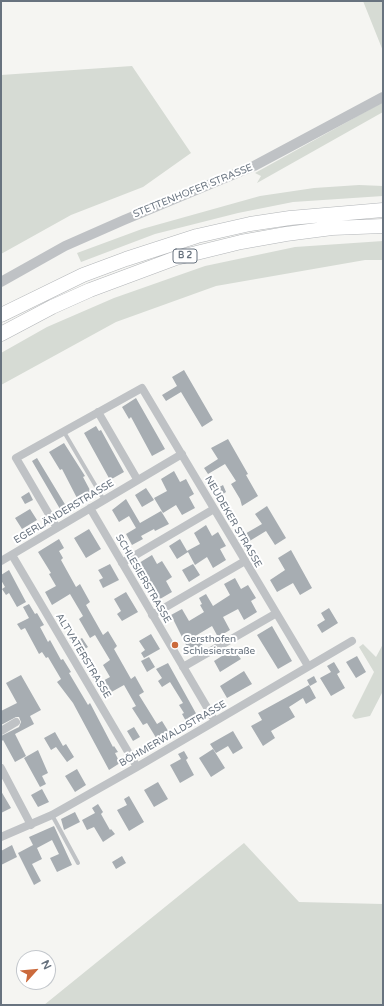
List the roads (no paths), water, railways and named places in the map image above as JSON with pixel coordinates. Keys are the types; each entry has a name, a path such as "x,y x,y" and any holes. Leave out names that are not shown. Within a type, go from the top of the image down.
{"highway":[{"name":"B 2","path":"1,315 91,272 140,254 197,236 250,224 290,218 383,210"},
{"name":"B 2","path":"1,334 52,307 90,290 176,258 264,238 332,228 383,226"}],"street":[{"name":"STETTENHOFER STRASSE","path":"1,282 72,243 254,166 383,97"},
{"name":"NEUDEKER STRASSE","path":"98,412 142,388 275,614 308,666"},
{"path":"57,528 16,458 98,412 137,479"},
{"name":"EGERLÄNDERSTRASSE","path":"1,561 137,479 182,454"},
{"name":"SCHLESIERSTRASSE","path":"90,508 215,721"},
{"path":"122,563 214,508"},
{"name":"ALTVATERSTRASSE","path":"12,555 137,767"},
{"path":"152,615 245,561"},
{"path":"183,667 275,614"},
{"name":"BÖHMERWALDSTRASSE","path":"1,837 31,825 137,767 352,641"},
{"path":"1,731 16,722"},
{"path":"1,768 31,825"}],"lane":[{"path":"64,432 104,500"},
{"path":"52,814 78,863"}],"place":[{"name":"Gersthofen Schlesierstraße","path":"175,645"}]}
